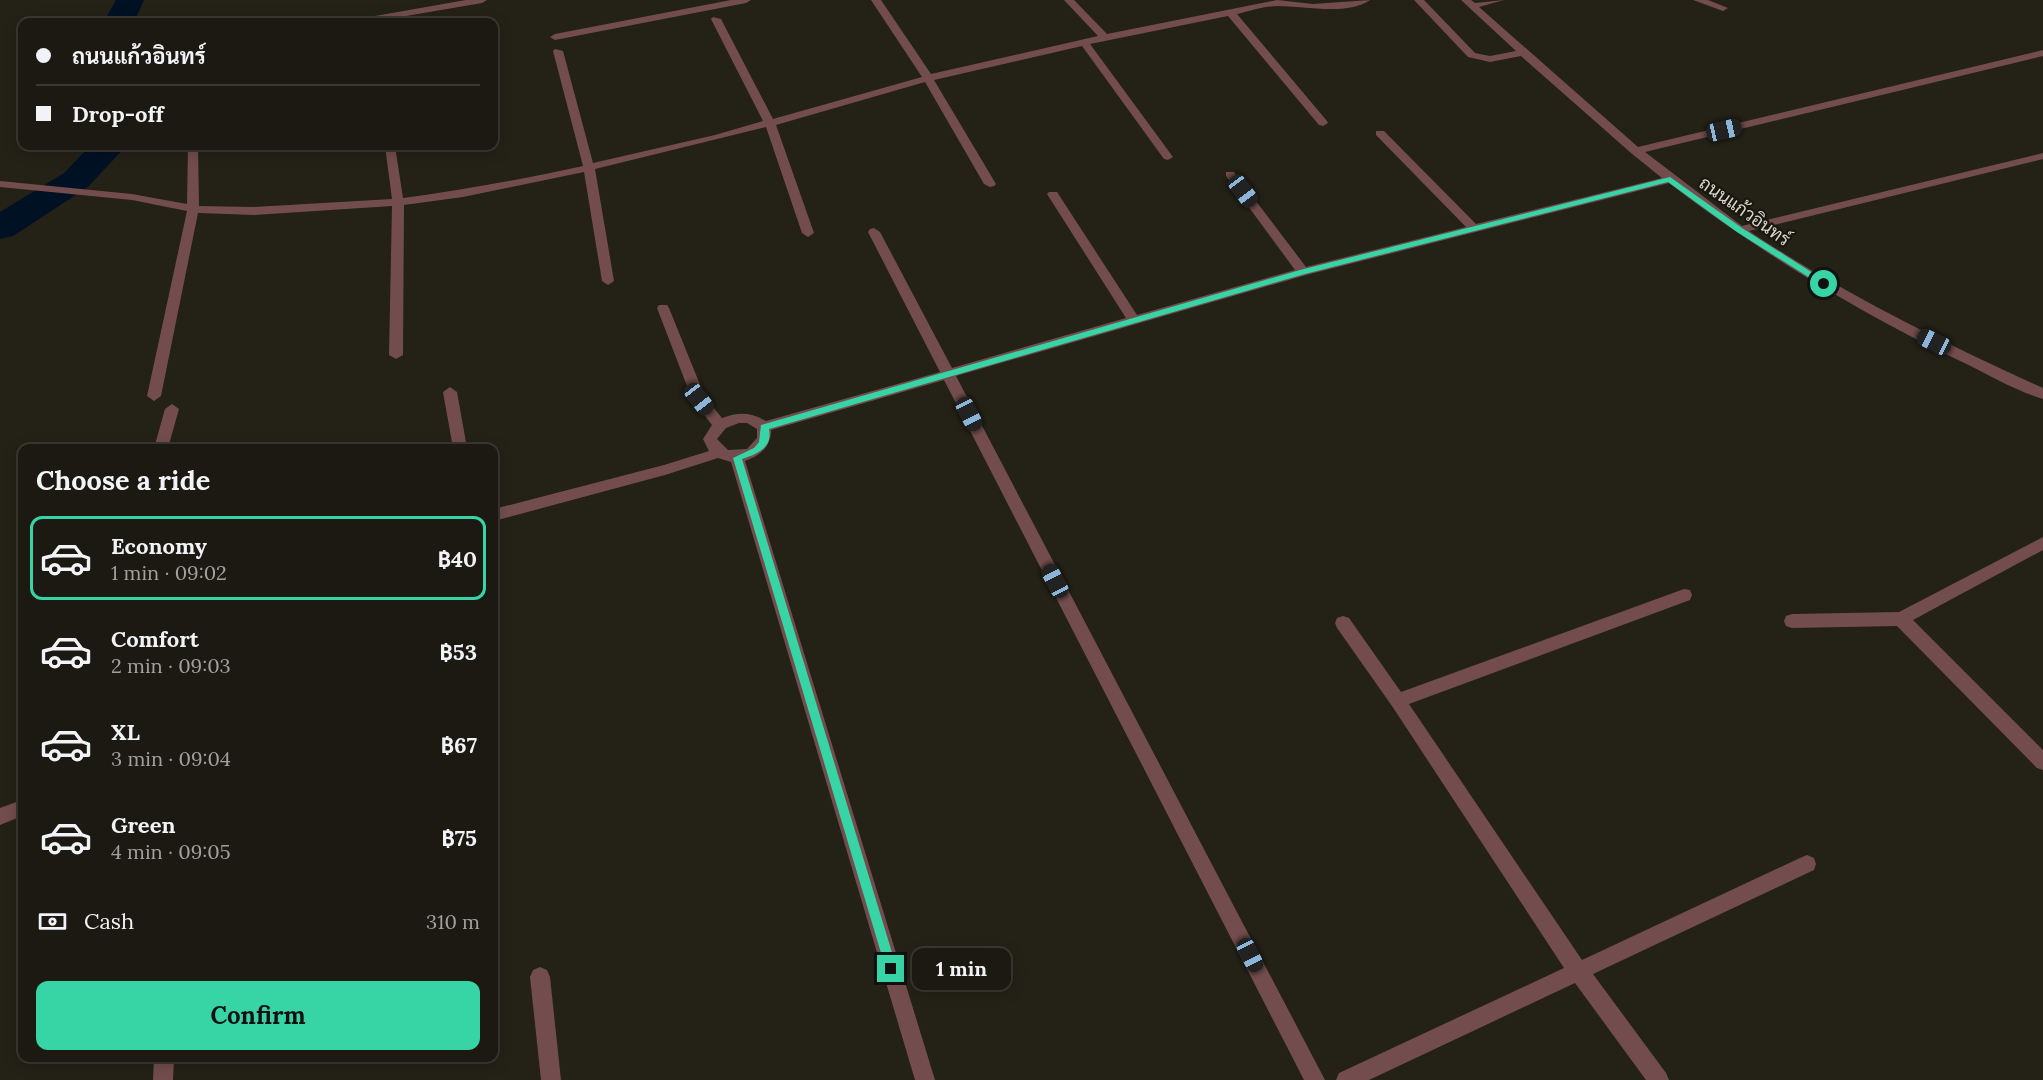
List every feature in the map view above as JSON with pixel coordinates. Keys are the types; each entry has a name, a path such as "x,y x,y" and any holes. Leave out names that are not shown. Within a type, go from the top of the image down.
{"street":[{"path":"380,18 482,0"},
{"path":"555,37 746,0"},
{"path":"876,0 928,78 990,184"},
{"path":"1069,0 1105,38"},
{"path":"0,184 132,197 192,208 254,211 398,202 526,182 770,124 928,78 1084,42 1280,2 1323,6 1365,0"},
{"path":"1419,0 1472,55 1490,59 1525,52"},
{"path":"1469,3 1499,0"},
{"path":"1698,0 1723,8"},
{"name":"ถนนแก้วอินทร์","path":"1469,3 1635,151 1739,230 1790,264 1876,313 2043,394"},
{"path":"1230,12 1323,123"},
{"path":"716,19 770,124 808,233"},
{"path":"1084,42 1168,156"},
{"path":"558,51 589,167 608,281"},
{"path":"1635,151 2043,53"},
{"path":"1380,133 1473,228"},
{"path":"154,396 192,208 193,150"},
{"path":"391,150 398,202 396,355"},
{"path":"1739,230 2043,156"},
{"path":"1230,174 1303,272"},
{"path":"764,428 947,373 1135,322 1303,272 1670,179"},
{"path":"1053,194 1135,322"},
{"path":"874,232 1315,1080"},
{"path":"663,308 699,399 720,425"},
{"path":"450,392 459,444"},
{"path":"162,444 171,409"},
{"path":"739,418 750,418 764,428 766,435 764,443 757,450 737,458 727,457 718,453 710,440 713,432 720,425 739,418"},
{"path":"498,513 665,470 718,453"},
{"path":"737,458 925,1080"},
{"path":"1792,621 1901,619 2043,543"},
{"path":"1398,701 1684,595"},
{"path":"1901,619 2043,762"},
{"path":"1343,623 1398,701 1578,971 1659,1080"},
{"path":"0,817 18,810"},
{"path":"1346,1080 1807,864"},
{"path":"540,977 551,1080"},
{"path":"163,1080 164,1062"}],"waterway":[{"path":"121,18 130,0"},
{"path":"0,228 76,180 105,150"}],"route":[{"path":"891,969 737,458 757,450 764,443 766,435 764,428 947,373 1135,322 1303,272 1670,179 1739,230 1824,284"}]}
